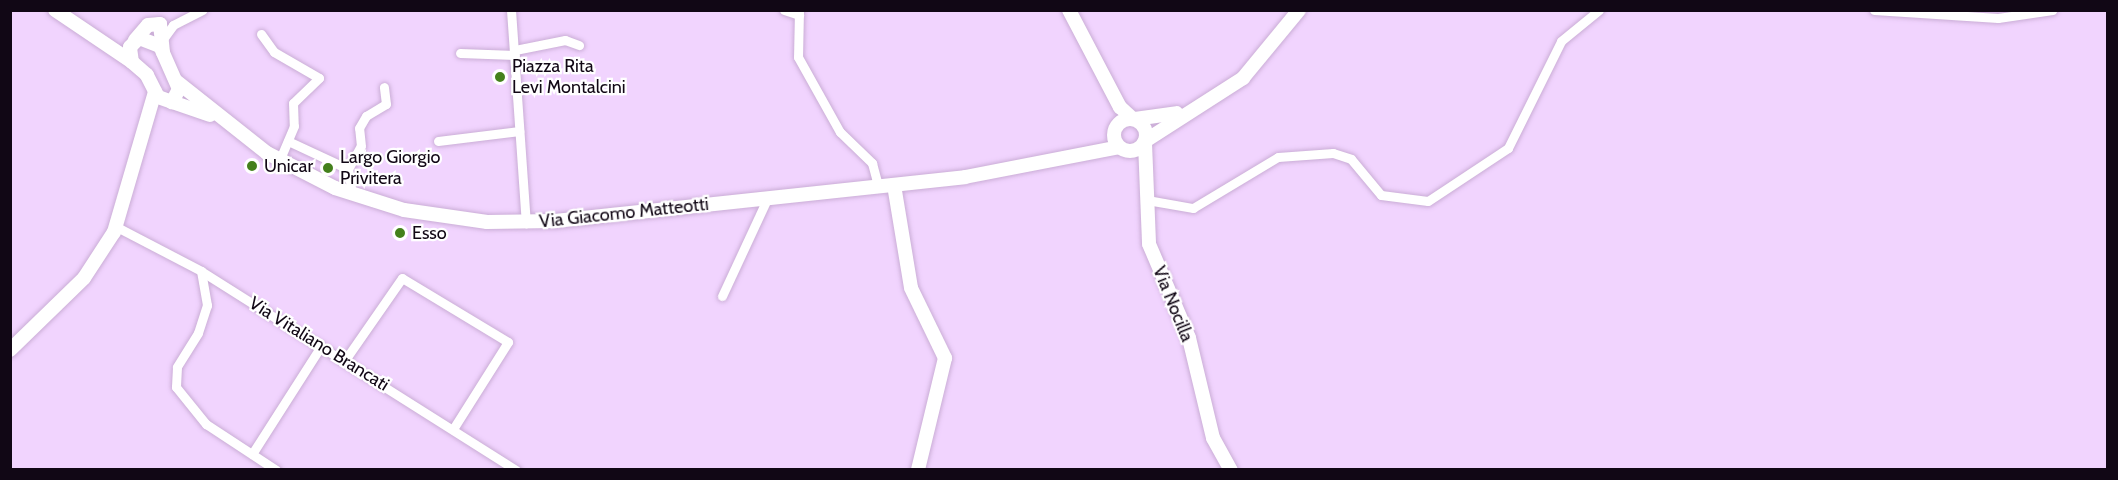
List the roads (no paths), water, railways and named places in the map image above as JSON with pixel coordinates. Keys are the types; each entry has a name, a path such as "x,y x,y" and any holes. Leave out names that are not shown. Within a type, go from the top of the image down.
{"main road":[{"path":"56,10 132,62 147,75 155,92 170,102 217,118"},
{"path":"1069,10 1120,107 1125,122 1122,149 1142,170"},
{"path":"1053,160 1125,122 1188,111 1243,78 1299,10"},
{"path":"132,62 134,41 154,17"},
{"path":"151,119 179,93 154,17"},
{"path":"88,30 134,41 154,40 163,46"},
{"path":"176,81 217,118"},
{"path":"10,350 84,278 117,226 151,119 155,92"},
{"name":"Via Giacomo Matteotti","path":"217,118 279,161 352,194 431,214 525,223 894,185 1122,149 1145,142 1188,111"},
{"path":"1125,122 1146,130 1145,142"},
{"name":"Via Nocilla","path":"1145,142 1142,170 1147,200 1149,244 1189,338 1213,438 1231,470"},
{"path":"894,185 911,288 945,358 918,470"}],"street":[{"path":"163,46 173,25 202,10"},
{"path":"511,10 525,223"},
{"path":"784,10 799,13 798,57 840,132 872,163 878,186"},
{"path":"1147,200 1200,206 1278,157 1332,153 1350,159 1381,195 1428,201 1508,148 1561,41 1599,10"},
{"path":"1874,10 1998,18 2052,10"},
{"path":"261,34 274,52 319,78 293,103 288,141 279,161"},
{"path":"460,53 515,52 565,40 579,45"},
{"path":"352,194 348,169 361,146 359,128 366,116 386,104 384,87"},
{"path":"438,141 519,131"},
{"path":"288,141 348,169"},
{"path":"723,296 768,197"},
{"name":"Via Vitaliano Brancati","path":"117,226 201,271 516,470"},
{"path":"201,271 207,305 198,333 174,376 176,387 206,424 276,470"},
{"path":"345,360 402,278 508,342 453,429"},
{"path":"252,454 321,346"}],"place":[{"name":"Piazza Rita Levi Montalcini","path":"500,77"},
{"name":"Unicar","path":"252,166"},
{"name":"Largo Giorgio Privitera","path":"328,168"},
{"name":"Esso","path":"400,233"}]}
